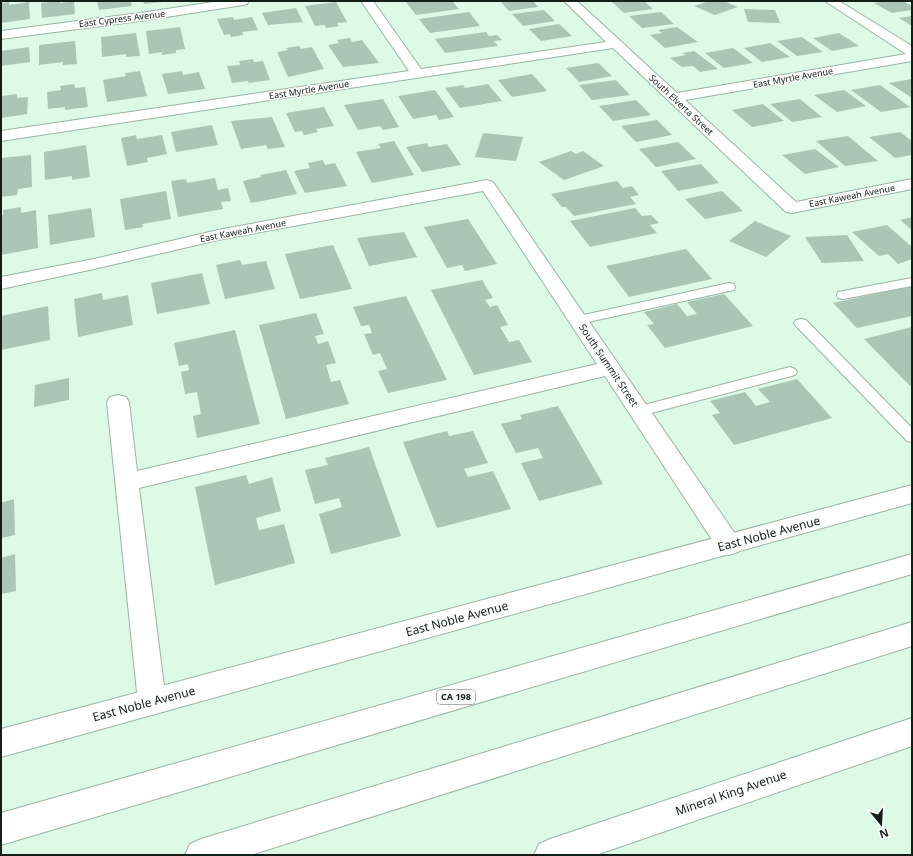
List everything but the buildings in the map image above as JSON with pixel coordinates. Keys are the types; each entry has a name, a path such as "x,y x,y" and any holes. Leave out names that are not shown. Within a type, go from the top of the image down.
{"main road":[{"name":"East Cypress Avenue","path":"1,35 147,16 243,1"},
{"path":"367,1 417,73"},
{"name":"South Elverta Street","path":"570,1 792,208"},
{"path":"830,1 912,52"},
{"name":"East Myrtle Avenue","path":"1,136 616,44"},
{"name":"East Myrtle Avenue","path":"674,98 912,57"},
{"name":"East Kaweah Avenue","path":"792,208 912,184"},
{"name":"East Kaweah Avenue","path":"1,283 87,266 218,235 487,185"},
{"name":"South Summit Street","path":"487,185 730,545"},
{"path":"127,482 611,368"},
{"path":"118,402 152,702"},
{"name":"East Noble Avenue","path":"1,743 730,545 912,494"},
{"name":"CA 198","path":"1,830 912,564"},
{"path":"201,855 912,634"},
{"name":"Mineral King Avenue","path":"550,855 912,732"}],"lane":[{"path":"843,295 912,282"},
{"path":"579,320 729,287"},
{"path":"801,323 912,437"},
{"path":"640,411 790,372"}]}
